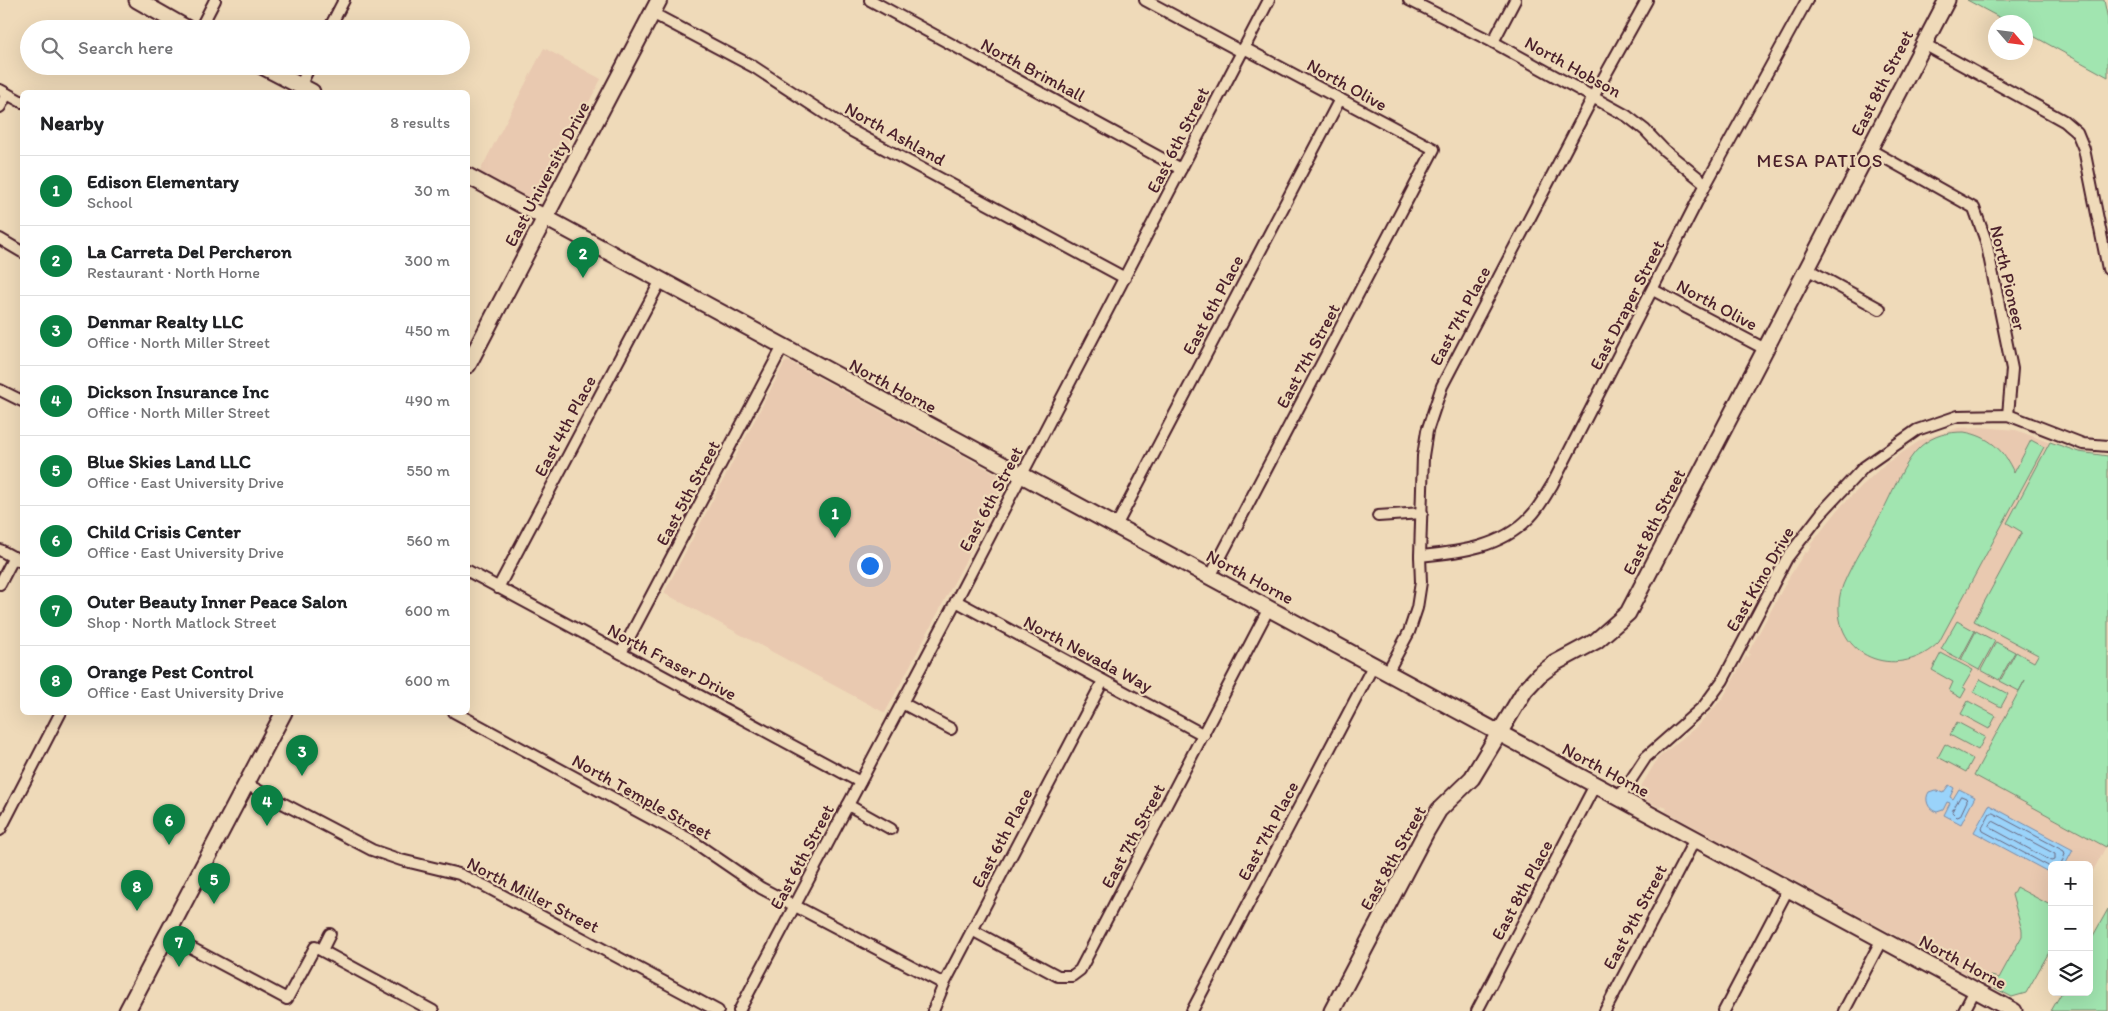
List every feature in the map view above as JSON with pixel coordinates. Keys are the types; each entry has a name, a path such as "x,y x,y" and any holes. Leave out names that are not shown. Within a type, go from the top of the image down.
{"street":[{"path":"137,0 172,20"},
{"path":"205,20 215,0"},
{"path":"334,20 344,0"},
{"name":"North Brimhall","path":"870,0 1182,169"},
{"name":"North Olive","path":"1145,0 1434,149"},
{"name":"East 6th Street","path":"739,1011 956,601 1269,0"},
{"name":"North Hobson","path":"1409,0 1493,42 1627,116 1645,130 1664,150 1706,184"},
{"path":"1493,42 1515,0"},
{"name":"East 7th Place","path":"1192,1011 1380,669 1409,632 1417,608 1421,582 1423,456 1429,424 1442,386 1593,97 1647,0"},
{"name":"East Draper Street","path":"1420,556 1463,552 1482,547 1517,528 1530,517 1552,485 1706,184 1807,0"},
{"name":"East 8th Street","path":"1332,1011 1439,810 1472,778 1515,704 1539,675 1556,663 1596,641 1628,613 1947,0"},
{"name":"East University Drive","path":"470,361 656,7"},
{"name":"North Ashland","path":"656,7 754,67 850,130 1124,278"},
{"path":"1924,44 2064,122 2077,132 2084,149 2108,269"},
{"path":"279,75 306,89 308,75"},
{"path":"0,107 4,92 20,101"},
{"name":"East 6th Place","path":"1116,526 1340,99"},
{"name":"East 7th Street","path":"1210,577 1434,149"},
{"name":"North Pioneer","path":"1869,149 1974,208 1986,241 2012,369 2008,415"},
{"name":"North Horne","path":"470,177 661,280 782,348 1269,608 2014,1011"},
{"path":"0,239 20,251"},
{"path":"1807,269 1880,309"},
{"name":"East 4th Place","path":"498,588 661,280"},
{"name":"North Olive","path":"1653,290 1765,349"},
{"name":"East 5th Street","path":"621,653 782,348"},
{"path":"0,390 20,401"},
{"name":"East Kino Drive","path":"1620,798 1646,757 1704,706 1723,680 1787,558 1824,510 1864,467 1916,430 1958,416 2008,415 2083,444 2108,446"},
{"path":"1378,516 1422,514"},
{"path":"0,550 18,560 0,584"},
{"name":"North Fraser Drive","path":"470,572 860,782"},
{"name":"North Nevada Way","path":"956,601 1204,735"},
{"name":"East 7th Street","path":"972,930 1058,976 1067,977 1076,973 1083,966 1269,608"},
{"name":"East 6th Place","path":"933,1011 944,984 1103,681"},
{"path":"902,703 951,729"},
{"path":"0,830 58,715"},
{"path":"127,1011 282,715"},
{"name":"North Temple Street","path":"460,715 691,840 761,888 944,984"},
{"name":"North Miller Street","path":"246,784 372,850 401,860 459,874 477,882 718,1011"},
{"name":"East 8th Place","path":"1477,1011 1595,785"},
{"path":"848,806 891,829"},
{"name":"East 9th Street","path":"1605,1011 1695,839"},
{"path":"1724,1011 1788,889"},
{"path":"322,950 330,934"},
{"path":"167,935 287,999 315,947 433,1011"},
{"path":"1844,1011 1882,940"},
{"path":"1964,1011 1975,990"}],"shaded area":[{"path":"544,48 601,79 537,202 479,173"},
{"path":"788,361 1006,479 1007,482 885,713 664,593 785,362"},
{"path":"1981,427 2016,430 2066,449 2108,456 2108,843 2093,871 2093,861 2048,861 2048,954 2026,993 2012,997 1958,969 1959,967 1956,965 1954,967 1925,951 1926,949 1922,947 1921,949 1665,811 1667,808 1662,806 1661,808 1639,797 1637,793 1658,758 1696,727 1723,698 1746,656 1748,657 1750,654 1748,653 1788,579 1805,552 1807,553 1812,546 1810,545 1843,504 1885,464 1921,440 1958,428"}],"green space":[{"path":"1967,0 2104,0 2108,20 2108,77 2033,36 2033,15 1995,15"},
{"path":"1964,432 1981,437 1995,445 2005,457 2014,473 2031,440 2044,447 1939,642 1924,654 1907,660 1890,662 1874,659 1860,651 1848,639 1841,624 1839,601 1843,585 1904,469 1915,452 1926,442 1936,437"},
{"path":"2050,442 2079,452 2108,456 2108,843 2106,847 1974,775 2025,680 2019,691 2000,681 2016,652 2034,662 2038,655 1974,621 2022,532 2007,523"},
{"path":"1957,621 1975,631 1960,659 1941,649"},
{"path":"1976,631 1995,641 1979,670 1961,660"},
{"path":"1996,642 2015,652 1999,680 1981,670"},
{"path":"1941,653 1973,670 1963,687 1966,689 1961,698 1949,691 1953,682 1932,670"},
{"path":"1980,679 2008,694 2001,707 1973,692"},
{"path":"1968,701 1996,716 1989,729 1961,714"},
{"path":"1957,722 1985,737 1978,750 1950,735"},
{"path":"1945,744 1973,759 1966,772 1938,757"},
{"path":"2016,887 2048,904 2048,954 2026,993 2012,997 1993,987 1989,982 1991,976 1999,978 2022,936 2012,895"},
{"path":"2108,909 2108,1011 2051,1011 2060,996 2093,996 2093,936"}],"water":[{"path":"1949,785 1954,788 1950,797 1953,799 1959,789 1975,797 1961,824 1944,815 1950,803 1947,802 1943,810 1937,812 1931,809 1928,804 1929,792 1935,790 1943,793"},
{"path":"1989,805 2073,850 2067,861 2048,861 2048,872 1974,832"}],"place":[{"name":"La Carreta Del Percheron","path":"583,278"},
{"name":"Edison Elementary","path":"835,538"},
{"name":"Denmar Realty LLC","path":"302,776"},
{"name":"Dickson Insurance Inc","path":"267,826"},
{"name":"Child Crisis Center","path":"169,845"},
{"name":"Blue Skies Land LLC","path":"214,904"},
{"name":"Orange Pest Control","path":"137,911"},
{"name":"Outer Beauty Inner Peace Salon","path":"179,967"}],"district":[{"name":"MESA PATIOS","path":"1820,160"}]}
